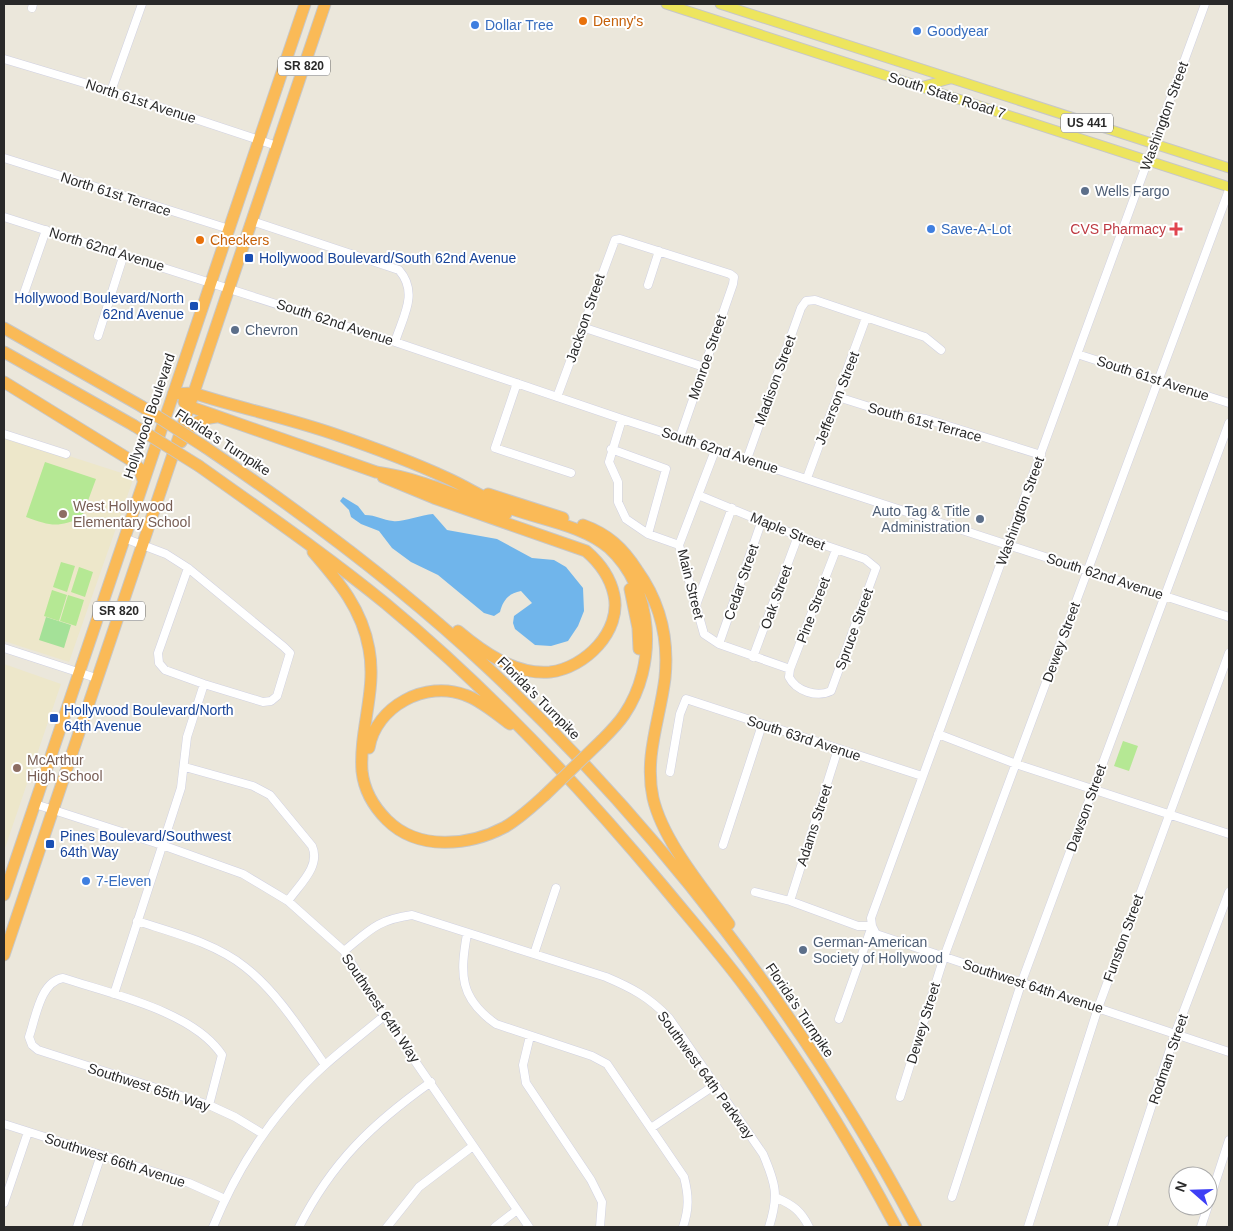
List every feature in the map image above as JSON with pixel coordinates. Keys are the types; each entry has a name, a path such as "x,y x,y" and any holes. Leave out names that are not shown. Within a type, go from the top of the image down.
{"highway":[{"name":"Hollywood Boulevard","path":"4,895 305,4"},
{"name":"SR 820","path":"4,956 96,678 325,4"},
{"name":"Florida's Turnpike","path":"4,328 141,406 205,447 325,531 390,582 488,668 563,742 684,879 746,956 857,1123 916,1227"},
{"path":"4,352 134,425 199,466 296,534 424,636 536,743 611,823 746,988 844,1134 896,1227"},
{"path":"4,382 132,461 139,468 143,480"},
{"path":"173,394 193,393 332,433 424,467 501,505 592,536 608,548 633,579 642,602 646,628 644,662 638,686 625,714 506,826 481,837 444,842 411,836 394,827 382,815 366,790 362,771 372,683 370,651 364,625 354,603 339,582 296,534"},
{"path":"173,394 188,406 376,472 392,474 422,484 588,543 615,563 626,579 633,600 638,628 638,659 631,687 623,703 599,737"},
{"path":"171,458 191,425 200,420 221,416"},
{"path":"376,472 389,481 414,491 586,550 599,562 608,577 614,596 614,614 598,645 586,659 568,668 550,672 533,671 496,658 390,582"},
{"path":"473,490 504,497 598,530 614,540 647,584 657,606 664,630 666,656 665,679 649,770 654,799 661,820 672,842 734,929 746,956"},
{"path":"536,743 482,704 466,695 446,690 426,692 408,698 383,718 370,741 367,769 374,797 386,813 401,825 417,833 432,836 468,833 500,821 542,793"}],"main road":[{"name":"South State Road 7","path":"666,4 1229,188"},
{"name":"South State Road 7","path":"720,4 1229,168"},
{"path":"919,86 931,86 955,81"},
{"path":"934,91 955,81"}],"street":[{"path":"112,91 142,4"},
{"name":"Washington Street","path":"839,1019 872,926 871,918 922,776 1009,544 1076,354 1205,4"},
{"name":"North 61st Avenue","path":"4,59 112,91 277,146"},
{"name":"North 61st Terrace","path":"4,158 228,229"},
{"name":"Dewey Street","path":"900,1097 944,956 1229,188"},
{"name":"North 62nd Avenue","path":"4,217 210,282"},
{"path":"252,221 399,270 407,279 411,294 395,342"},
{"path":"22,299 46,230"},
{"name":"Jackson Street","path":"557,397 615,240 620,239 659,252"},
{"path":"648,285 659,252"},
{"name":"Monroe Street","path":"659,252 734,276 680,437"},
{"path":"98,336 124,254"},
{"name":"South 62nd Avenue","path":"210,282 1229,617"},
{"name":"Madison Street","path":"747,460 801,308 806,301 815,300 866,318"},
{"path":"866,318 925,337 941,350"},
{"name":"Jefferson Street","path":"806,478 838,397 866,318"},
{"path":"582,327 704,367"},
{"name":"South 61st Avenue","path":"1076,354 1159,379 1229,403"},
{"path":"517,383 495,448 571,473"},
{"name":"South 61st Terrace","path":"838,397 892,414 926,419 1041,455"},
{"path":"622,419 611,449 609,462 618,482 618,502 626,519 648,534 680,545"},
{"name":"Dawson Street","path":"952,1197 1022,981 1229,422"},
{"path":"4,434 66,454"},
{"name":"Main Street","path":"716,448 680,545 704,634 720,644 790,669"},
{"path":"611,449 666,469 648,534"},
{"name":"Maple Street","path":"698,496 798,536 865,559 876,568"},
{"path":"696,605 732,508"},
{"name":"Cedar Street","path":"720,644 762,520"},
{"name":"Oak Street","path":"753,657 798,536"},
{"path":"124,538 166,554 188,568 290,653 277,696 271,700 263,702 204,684 165,670 159,663 158,653 188,568"},
{"name":"Pine Street","path":"790,669 836,550"},
{"name":"Spruce Street","path":"790,669 791,681 804,691 823,695 831,691 876,568"},
{"path":"4,648 96,678"},
{"name":"Funston Street","path":"1028,1227 1098,1008 1229,653"},
{"path":"204,684 187,737 181,788 114,994 177,1018 202,1032 222,1055 209,1105"},
{"name":"South 63rd Avenue","path":"670,772 680,714 686,699 922,776"},
{"path":"723,845 762,725"},
{"path":"938,734 1016,764 1229,834"},
{"name":"Adams Street","path":"790,900 838,749"},
{"path":"185,766 253,786 270,795 312,846 316,856 313,866 288,901"},
{"name":"Southwest 64th Way","path":"34,804 162,845 243,874 288,901 344,951 384,1016 529,1227"},
{"path":"534,954 556,888"},
{"name":"Southwest 64th Avenue","path":"755,892 790,900 858,926 872,926 876,934 1022,981 1229,1052"},
{"name":"Rodman Street","path":"1112,1227 1175,1034 1229,892"},
{"name":"Southwest 64th Parkway","path":"344,951 376,924 390,918 412,915 606,977 630,987 651,1000 669,1018 763,1154 773,1177 777,1198"},
{"path":"137,921 201,942 245,967 280,1002 325,1065"},
{"path":"467,934 462,964 464,985 472,1002 482,1015 496,1024 592,1056 607,1064 684,1177 688,1193 688,1210 683,1227"},
{"name":"Southwest 65th Way","path":"114,994 63,978 53,980 46,986 29,1037 32,1045 38,1050 209,1105 235,1117 263,1134"},
{"path":"213,1227 225,1199 263,1134 289,1101 325,1065 384,1016"},
{"path":"530,1036 523,1065 526,1083 591,1180 602,1202 600,1227"},
{"path":"298,1227 329,1175 349,1151 393,1108 430,1082"},
{"path":"651,1128 715,1085"},
{"name":"Southwest 66th Avenue","path":"4,1124 189,1183 225,1199"},
{"path":"4,1203 28,1132"},
{"path":"1218,1175 1229,1140"},
{"path":"387,1227 419,1187 473,1146"},
{"path":"77,1227 101,1155"},
{"path":"768,1227 777,1198 794,1205 803,1215 809,1227"},
{"path":"495,1227 517,1210"}],"shaded area":[{"name":"West Hollywood Elementary School","path":"4,435 134,477 69,662 4,641"},
{"name":"McArthur High School","path":"4,664 61,684 4,851"}],"green space":[{"path":"45,462 96,479 82,517 67,523 48,524 26,517"},
{"path":"61,562 75,566 67,592 53,587"},
{"path":"79,567 93,572 85,597 71,592"},
{"path":"52,590 67,595 59,621 44,616"},
{"path":"68,595 84,600 76,626 60,621"},
{"path":"46,617 71,625 64,648 39,640"},
{"path":"1123,741 1138,746 1129,771 1114,766"}],"water":[{"path":"343,497 358,506 365,515 396,521 433,514 447,530 497,539 532,558 554,560 566,567 583,588 584,611 578,626 568,641 551,646 535,645 515,629 513,623 514,616 532,603 521,591 513,593 507,598 500,612 494,616 484,613 438,575 411,562 392,548 379,531 361,524 351,517 349,510 340,501"}],"place":[{"name":"Denny's","path":"583,21"},
{"name":"Dollar Tree","path":"475,25"},
{"name":"Goodyear","path":"917,31"},
{"name":"Wells Fargo","path":"1085,191"},
{"name":"Save-A-Lot","path":"931,229"},
{"name":"CVS Pharmacy","path":"1176,229"},
{"name":"Checkers","path":"200,240"},
{"name":"Hollywood Boulevard/South 62nd Avenue","path":"249,258"},
{"name":"Hollywood Boulevard/North 62nd Avenue","path":"194,306"},
{"name":"Chevron","path":"235,330"},
{"name":"West Hollywood Elementary School","path":"63,514"},
{"name":"Auto Tag & Title Administration","path":"980,519"},
{"name":"Hollywood Boulevard/North 64th Avenue","path":"54,718"},
{"name":"McArthur High School","path":"17,768"},
{"name":"Pines Boulevard/Southwest 64th Way","path":"50,844"},
{"name":"7-Eleven","path":"86,881"},
{"name":"German-American Society of Hollywood","path":"803,950"}]}
